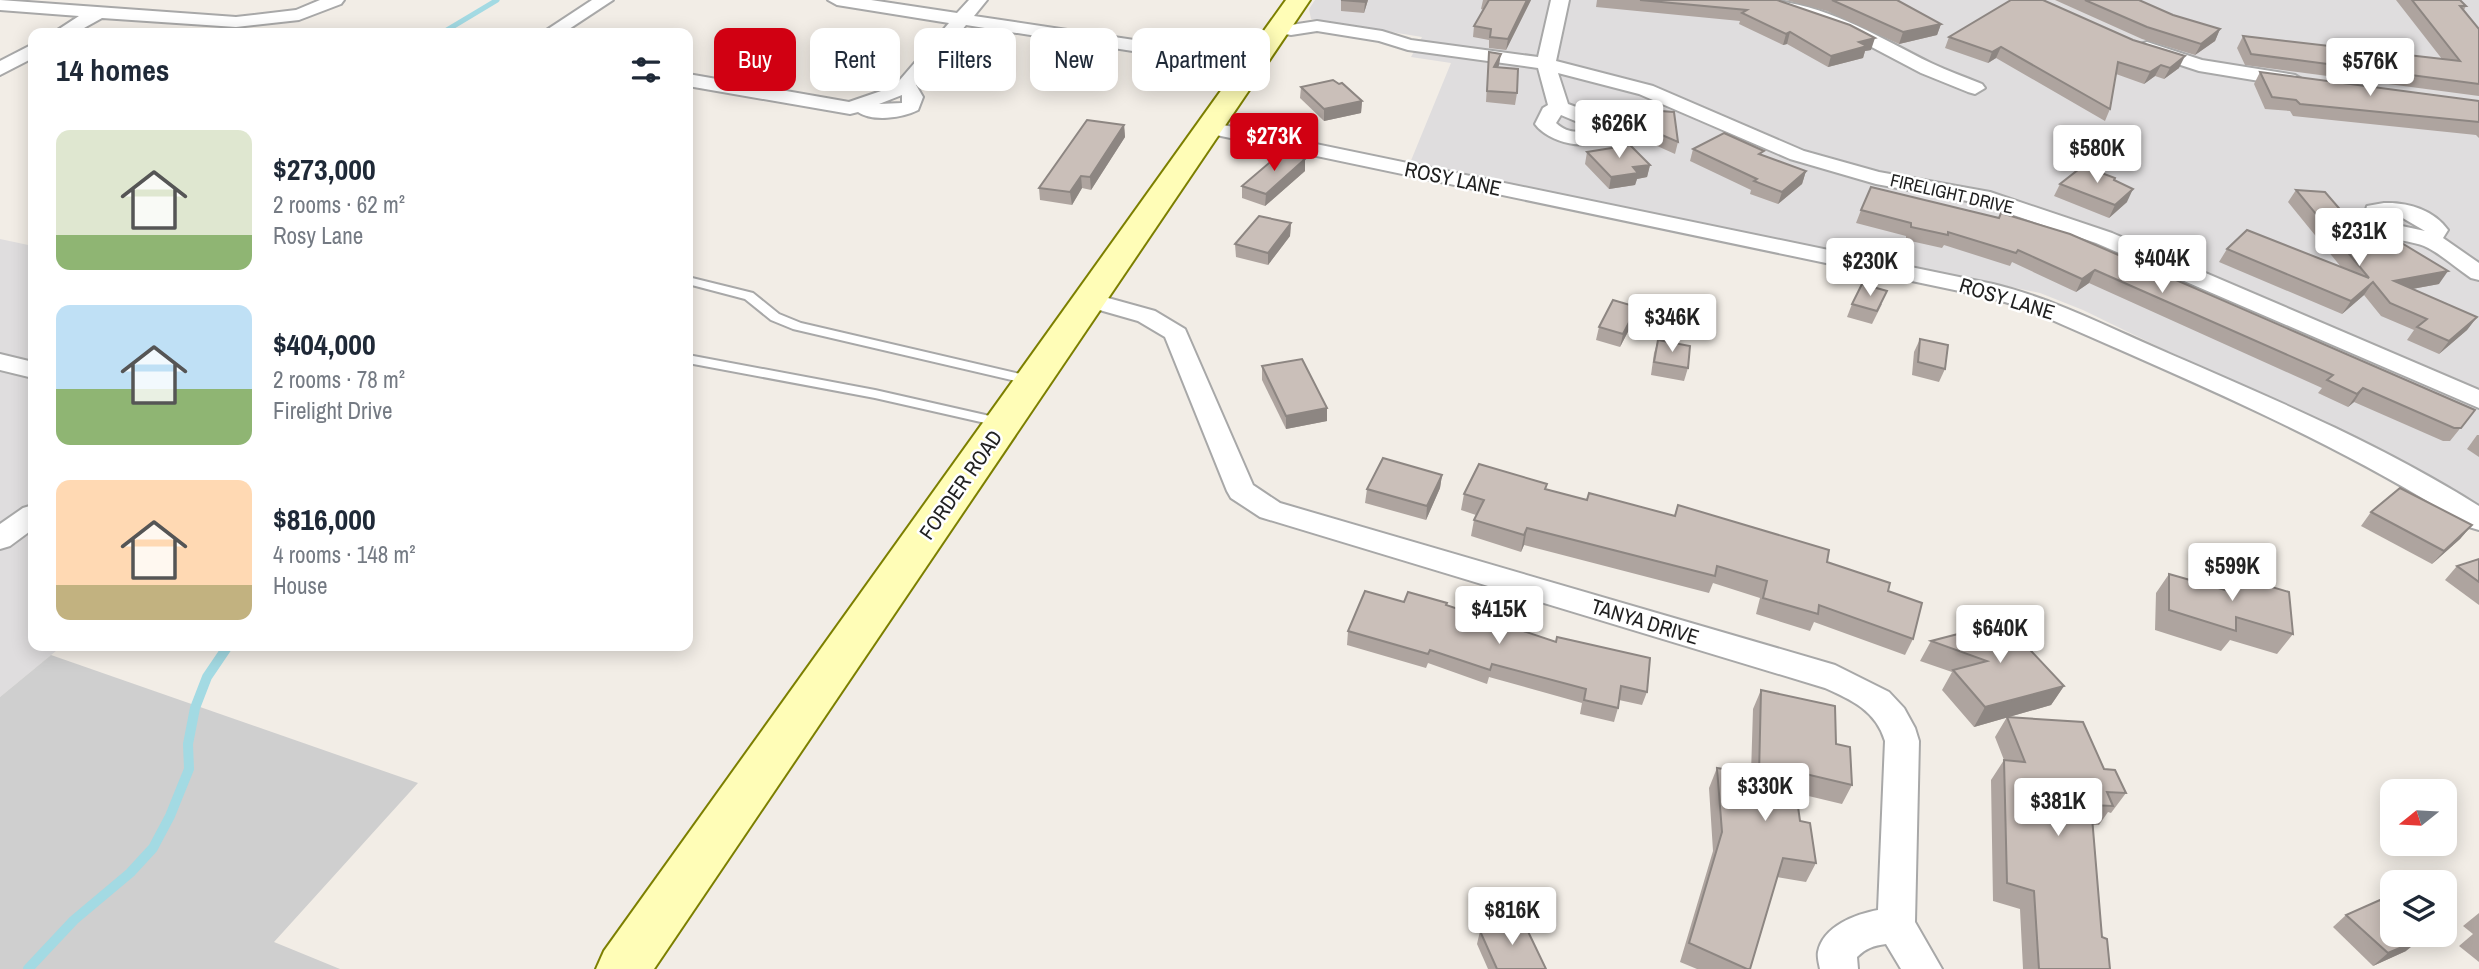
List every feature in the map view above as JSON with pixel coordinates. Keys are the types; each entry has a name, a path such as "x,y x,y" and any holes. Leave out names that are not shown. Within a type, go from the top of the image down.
{"main road":[{"name":"FORDER ROAD","path":"1270,43 1289,19"},
{"name":"FORDER ROAD","path":"623,969 1235,91"}],"street":[{"path":"71,28 120,0"},
{"path":"0,5 236,22 299,15 335,0"},
{"path":"559,28 604,0"},
{"path":"837,0 1132,45"},
{"path":"850,108 879,99 905,85 978,0"},
{"path":"1559,108 1546,64 1560,0"},
{"path":"1768,0 1853,30 1928,69 1975,88"},
{"name":"FIRELIGHT DRIVE","path":"1289,19 1382,36 1408,45 1546,64 1664,95 1766,142 1809,158 1877,178 1982,197 2104,238 2478,397"},
{"path":"2123,39 2199,65 2318,84"},
{"path":"0,69 28,53"},
{"path":"693,81 850,108 901,111 911,106 913,97 905,85"},
{"name":"ROSY LANE","path":"1209,128 1993,291 2034,303 2285,414 2421,483 2479,520"},
{"path":"2430,240 2479,273"},
{"name":"TANYA DRIVE","path":"1090,300 1136,311 1163,322 1177,334 1241,491 1270,510 1835,678 1876,698 1897,720 1902,741 1896,926"},
{"path":"0,539 28,519"},
{"path":"1839,969 1837,952 1849,937 1870,928 1896,926 1923,969"}],"lane":[{"path":"693,282 749,296 775,317 797,326 1033,381"},
{"path":"693,360 875,394 1004,423"}],"shaded area":[{"path":"1315,0 2479,0 2479,510 2444,486 2083,310 2040,293 1410,163 1451,63 1411,57 1422,37 1311,19 1309,9"},
{"path":"0,239 28,245 28,651 56,651 0,697"},
{"path":"51,655 418,783 274,942 340,969 0,969 0,697"}],"building":[{"path":"1489,0 1527,0 1508,39 1490,37 1491,29 1474,26"},
{"path":"1640,0 1777,0 1850,25 1875,38 1859,42 1867,46 1831,56 1790,32 1786,34 1742,13 1747,10"},
{"path":"1832,0 1897,0 1941,24 1903,32"},
{"path":"2011,0 2043,0 2133,40 2185,56 2170,68 2161,65 2150,72 2118,62 2110,109 2001,47 1992,52 1949,37"},
{"path":"2085,0 2139,0 2173,15 2220,29 2201,44 2147,27"},
{"path":"2412,0 2460,0 2466,6 2460,6 2479,29 2479,84 2251,54 2243,36 2460,61"},
{"path":"1489,52 1501,54 1494,67 1518,69 1517,93 1487,91"},
{"path":"2260,72 2479,101 2479,122 2300,104 2296,100 2272,97"},
{"path":"1333,80 1342,83 1362,101 1324,109 1301,87"},
{"path":"1646,110 1674,112 1678,142 1648,129"},
{"path":"1087,120 1124,125 1090,177 1081,176 1070,192 1039,188"},
{"path":"1724,133 1764,151 1759,154 1806,171 1782,192 1754,181 1757,179 1693,149"},
{"path":"1630,145 1650,165 1633,167 1638,173 1611,177 1587,152"},
{"path":"1282,152 1305,159 1266,194 1242,186"},
{"path":"2083,166 2115,178 2114,180 2133,189 2115,205 2060,184"},
{"path":"1871,187 1999,218 2001,213 2070,234 2475,410 2461,428 2454,428 2363,388 2357,394 2327,380 2333,375 2095,270 2082,279 2018,250 2016,253 1948,232 1948,235 1911,227 1911,223 1861,210"},
{"path":"2296,190 2325,192 2369,243 2395,239 2448,271 2394,281 2477,317 2449,341 2417,327 2427,319 2390,303 2373,282 2351,301 2227,249 2247,230 2369,278"},
{"path":"1259,216 1291,223 1268,253 1235,244"},
{"path":"1862,284 1887,291 1877,311 1852,304"},
{"path":"1613,300 1637,307 1623,334 1599,327"},
{"path":"1920,339 1948,345 1945,369 1918,362"},
{"path":"1658,340 1690,346 1688,368 1654,362"},
{"path":"1302,359 1327,408 1286,416 1262,366"},
{"path":"1383,458 1442,475 1427,506 1367,489"},
{"path":"1479,464 1547,484 1545,489 1587,500 1589,493 1675,516 1678,505 1829,550 1827,562 1890,583 1888,591 1922,603 1913,639 1819,605 1818,614 1763,598 1767,581 1717,566 1715,576 1527,528 1524,535 1474,520 1484,500 1464,494"},
{"path":"2400,488 2472,525 2444,551 2371,512"},
{"path":"2479,559 2479,582 2457,566"},
{"path":"2169,574 2232,592 2231,575 2289,592 2293,634 2236,617 2236,631 2169,610"},
{"path":"1365,591 1404,602 1408,592 1556,642 1557,637 1650,658 1647,692 1621,686 1618,708 1584,700 1586,689 1492,664 1490,670 1430,650 1428,654 1348,631"},
{"path":"2004,622 2064,686 1985,707 1953,670 1987,661 1931,641"},
{"path":"1761,690 1835,706 1836,744 1850,747 1852,785 1793,771 1800,821 1810,823 1816,863 1783,858 1750,969 1747,969 1689,943 1722,832 1717,768 1759,775"},
{"path":"2007,717 2083,722 2104,769 2115,770 2126,793 2107,792 2113,806 2091,805 2102,937 2107,939 2110,969 2039,969 2034,891 2007,883 2004,760 2025,762"},
{"path":"2380,900 2380,946 2346,915"},
{"path":"1522,919 1546,969 1497,969 1480,931"},
{"path":"2381,947 2402,947 2388,953"}],"waterway":[{"path":"450,28 497,0"},
{"path":"28,969 74,920 130,873 153,848 170,816 189,769 188,744 195,708 207,677 225,651"}]}
